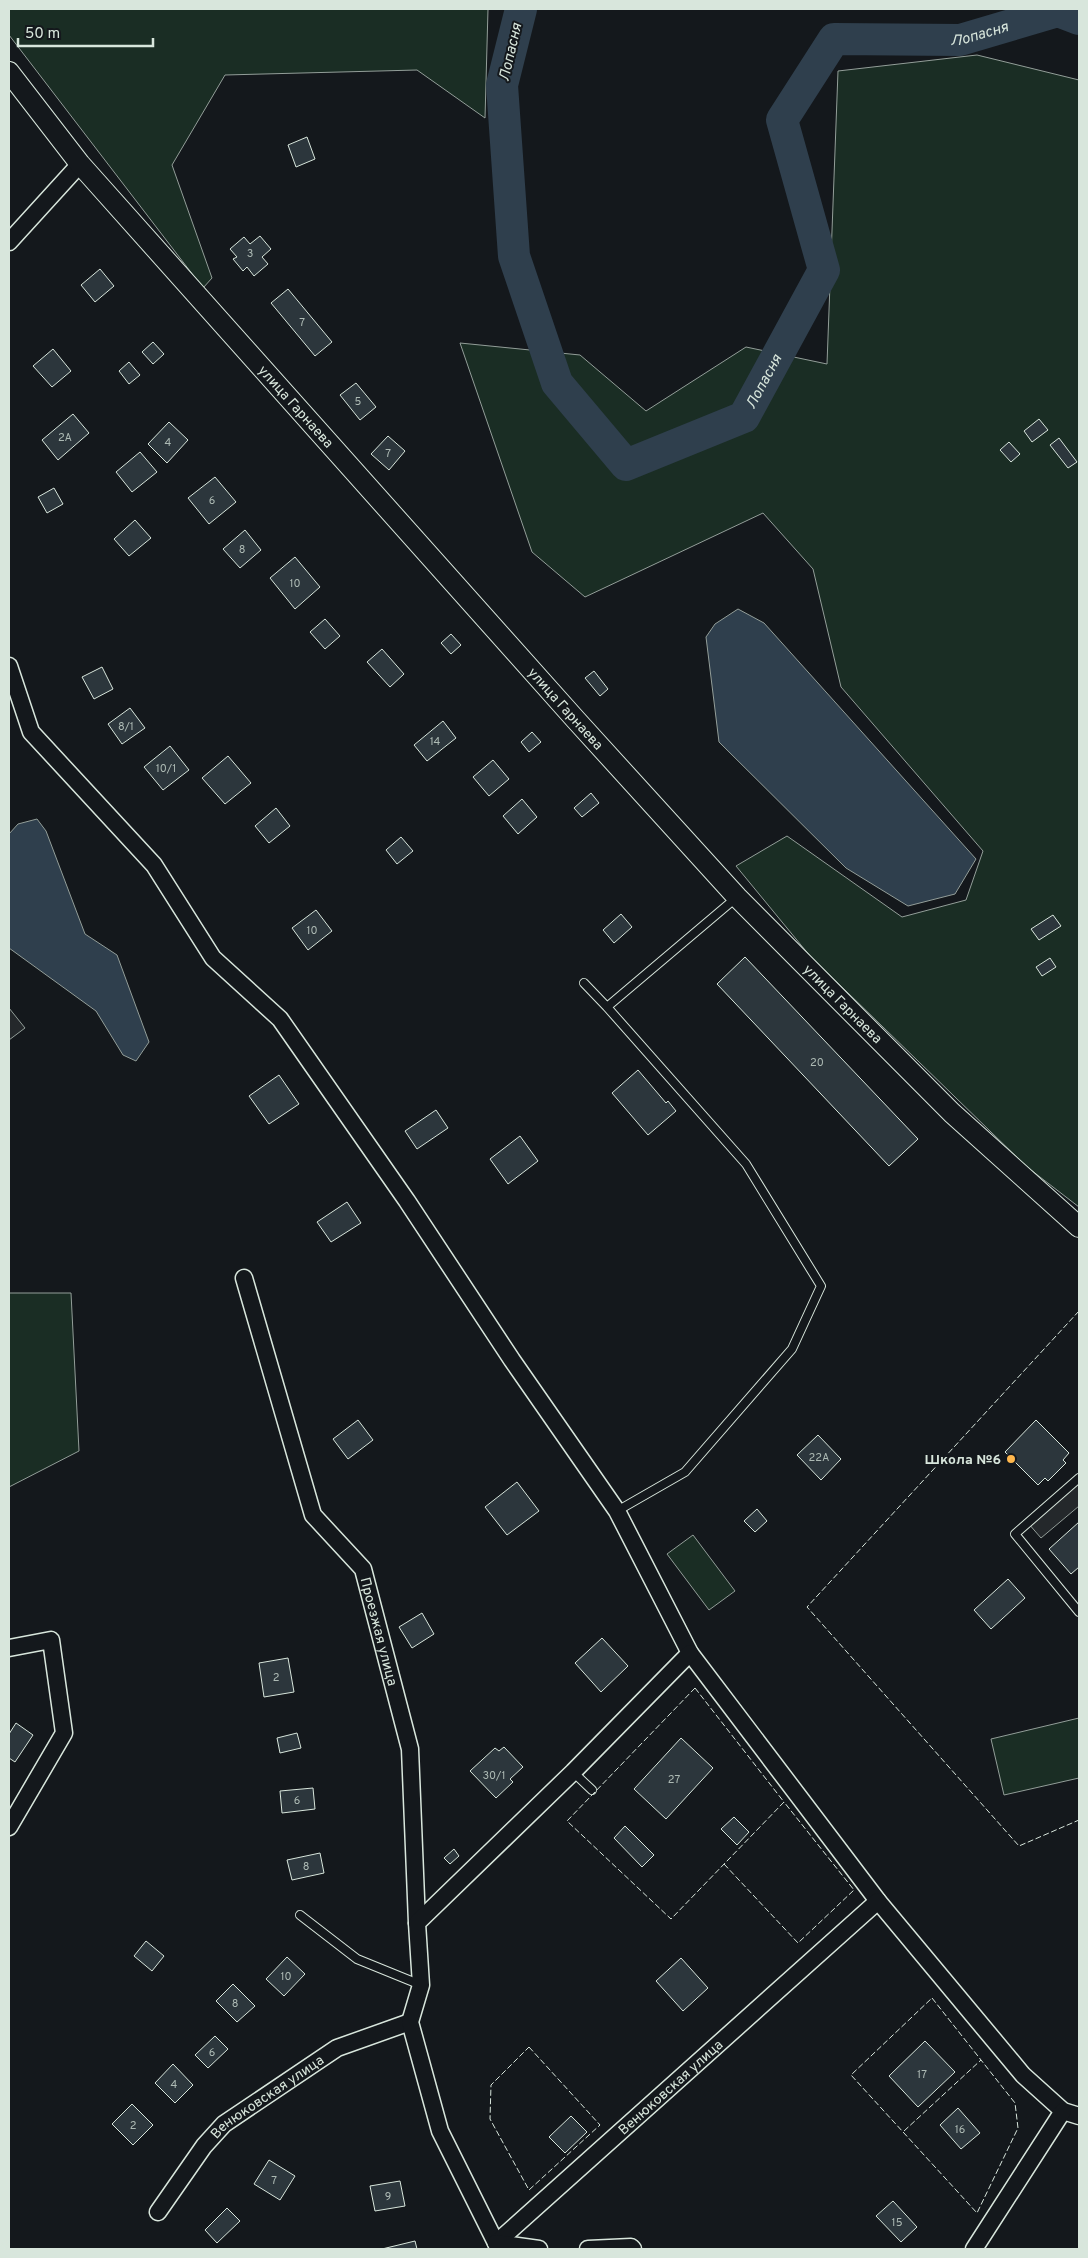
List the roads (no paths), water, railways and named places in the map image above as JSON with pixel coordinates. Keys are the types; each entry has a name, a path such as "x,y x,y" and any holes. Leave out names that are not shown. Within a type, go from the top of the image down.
{"street":[{"name":"улица Гарнаева","path":"9,72 80,164 569,713 737,897 952,1113 1079,1227"},
{"path":"9,242 80,164"},
{"path":"9,666 31,732 154,865 213,958 280,1019 407,1201 512,1360 617,1511 690,1652 878,1901 1023,2075 1071,2114 974,2249"},
{"name":"Проезжая улица","path":"244,1278 313,1515 364,1569 410,1749 420,1985 410,2022"},
{"path":"9,1648 51,1640 64,1733 9,1827"},
{"path":"417,1923 573,1772 690,1652"},
{"name":"Венюковская улица","path":"496,2243 878,1901"},
{"path":"410,2022 440,2131 496,2243 539,2249"},
{"name":"Венюковская улица","path":"158,2212 204,2146 224,2124 337,2048 410,2022"},
{"path":"588,2249 630,2247 633,2249"}],"lane":[{"path":"607,1007 737,897"},
{"path":"584,983 746,1164 821,1286 792,1349 684,1472 617,1511"},
{"path":"1079,1478 1015,1534 1079,1612"},
{"path":"573,1772 592,1790"},
{"path":"300,1915 356,1959 420,1985"}],"water":[{"path":"738,609 764,623 976,859 955,894 908,906 846,868 719,742 706,637 715,624"},
{"path":"37,819 46,831 85,934 117,955 149,1042 136,1061 123,1055 96,1011 9,948 9,834 18,824"}],"waterway":[{"name":"Лопасня","path":"521,9 502,85 514,256 557,383 626,465 744,417 824,270 782,120 834,39 960,40 1058,11 1079,19"}],"place":[{"name":"Школа №6","path":"1011,1459"}]}
